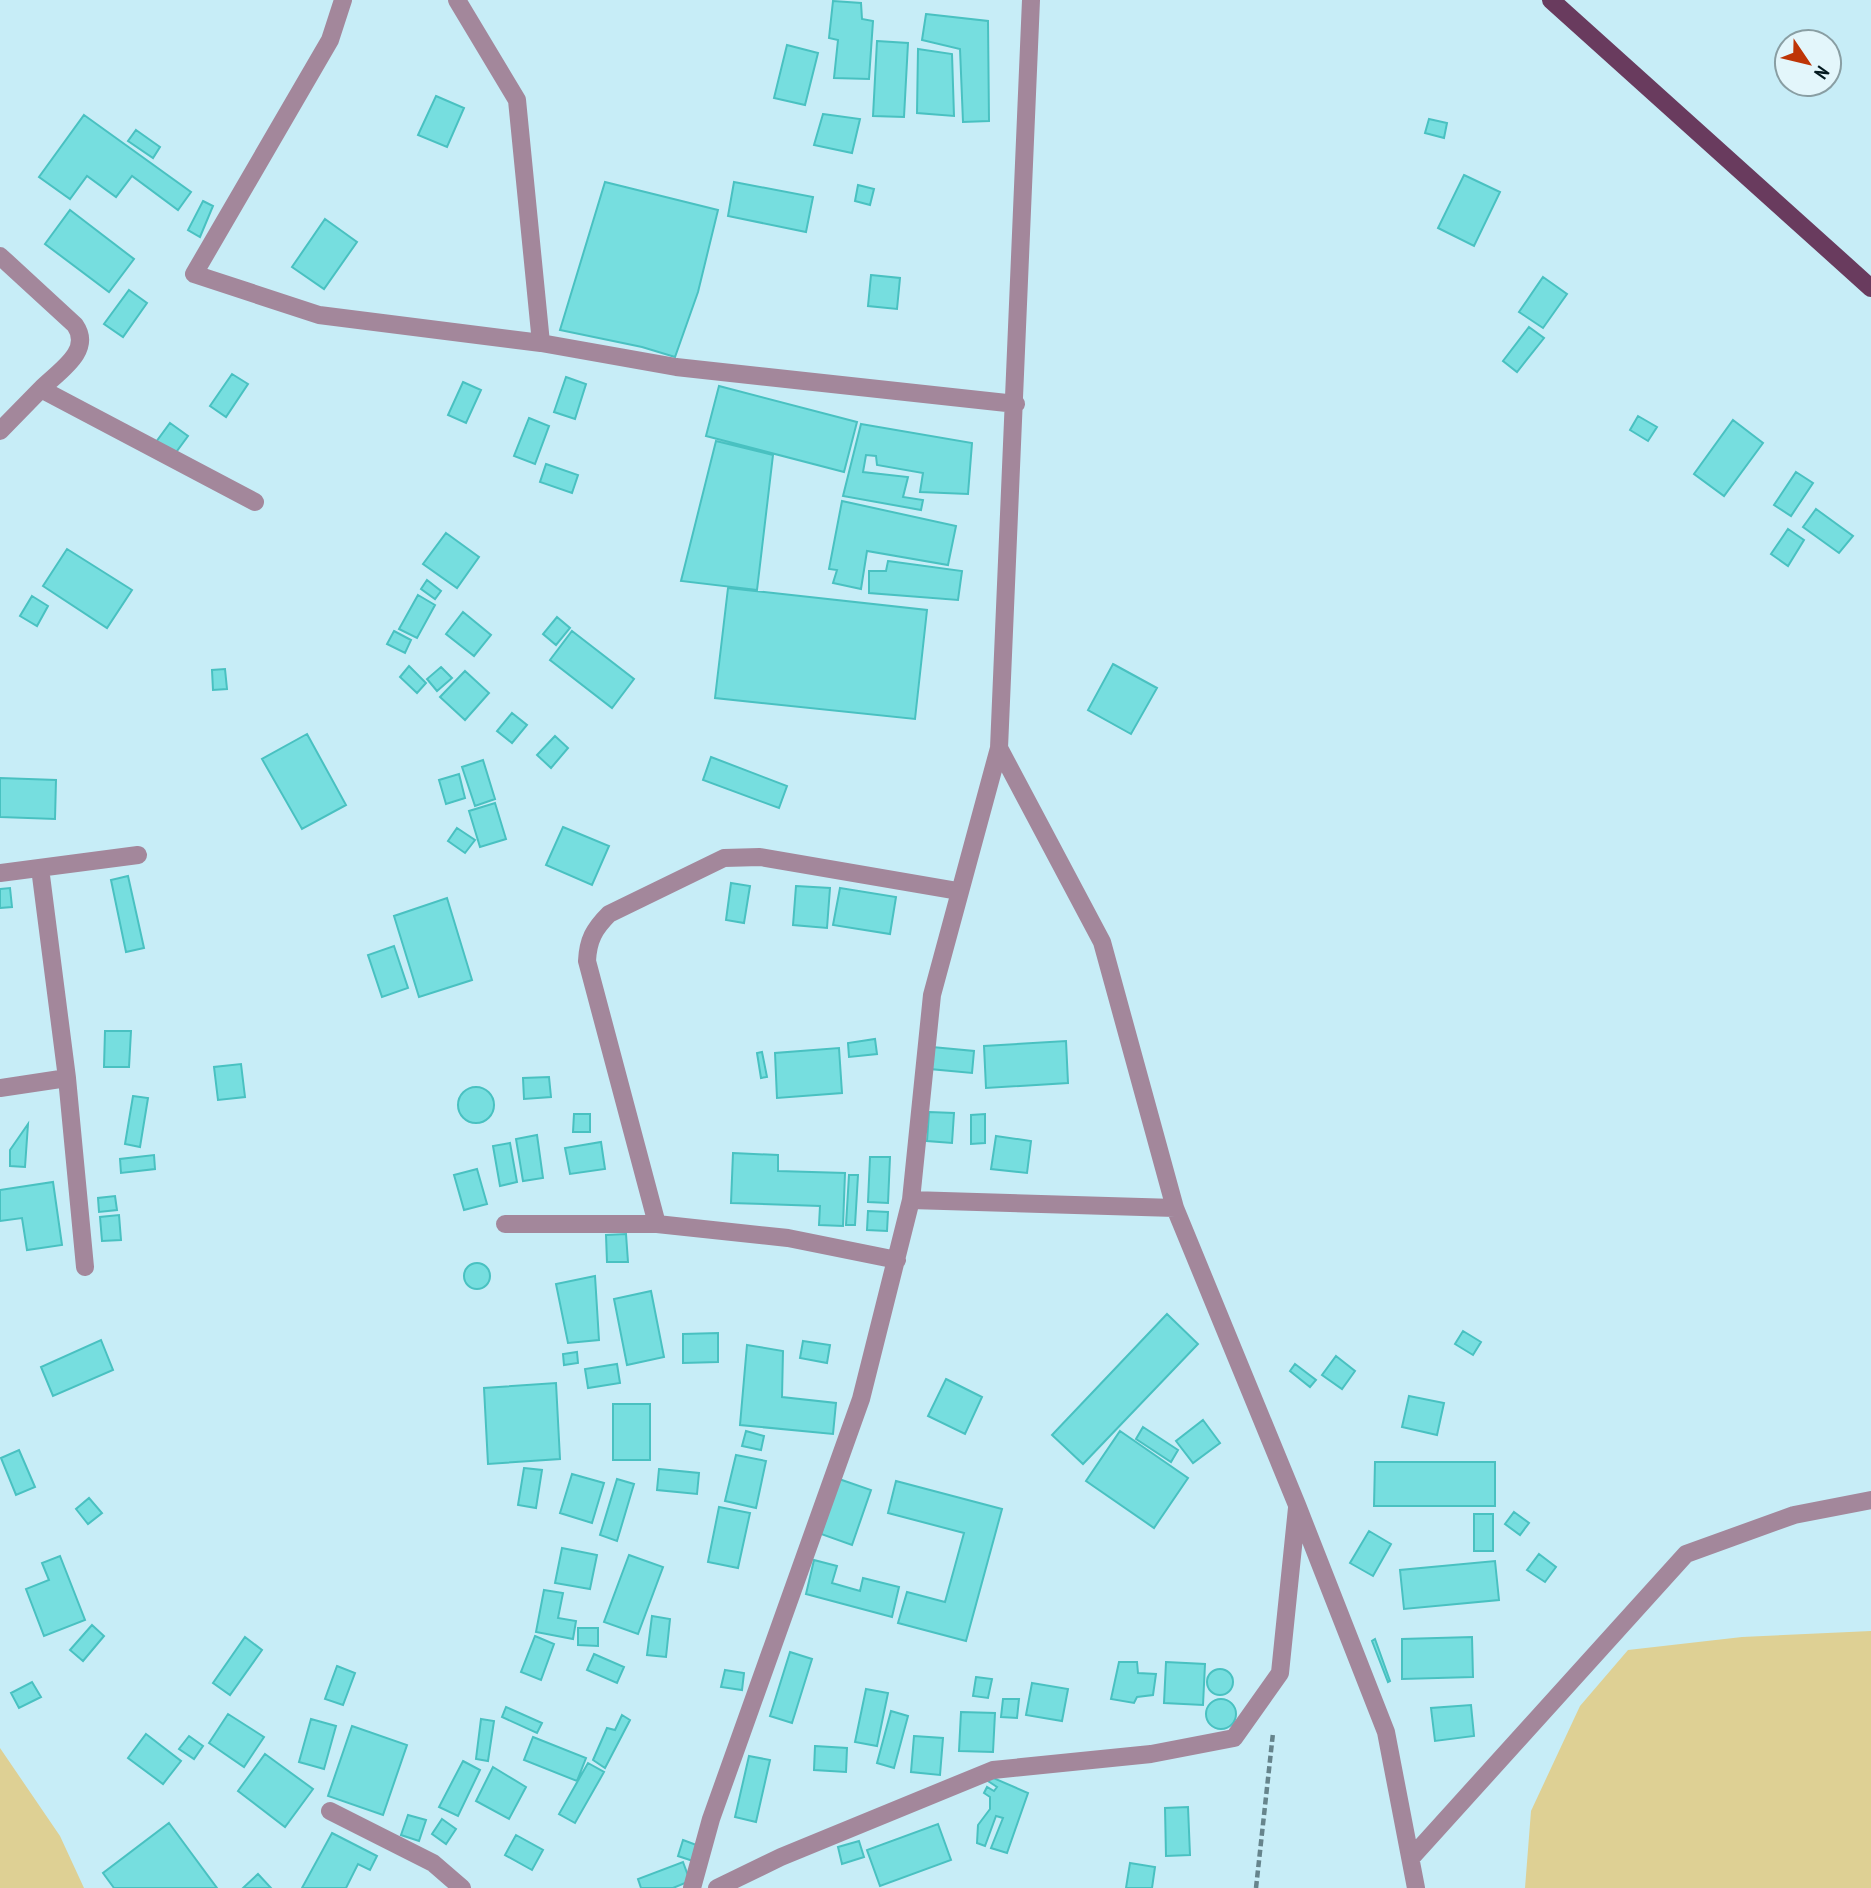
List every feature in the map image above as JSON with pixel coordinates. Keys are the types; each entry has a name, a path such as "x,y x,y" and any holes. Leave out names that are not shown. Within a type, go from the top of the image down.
{"main road":[{"path":"1551,0 1871,288"}],"street":[{"path":"343,0 330,40 194,274 319,315 541,343 676,367 1016,404"},
{"path":"457,0 517,100 541,343"},
{"path":"692,1888 711,1819 861,1399 911,1200 932,995 958,891 999,748 1016,404 1031,0"},
{"path":"0,256 75,325 82,336 81,348 0,431"},
{"path":"41,389 255,502"},
{"path":"999,748 1102,942 1175,1208 1297,1505 1386,1732 1416,1888"},
{"path":"0,873 138,855"},
{"path":"657,1224 587,961 588,943 595,928 609,914 724,858 760,857 958,891"},
{"path":"40,868 67,1078 85,1266"},
{"path":"0,1088 67,1078"},
{"path":"911,1200 1175,1208"},
{"path":"505,1224 657,1224 788,1238 897,1260"},
{"path":"1410,1858 1686,1554 1794,1515 1871,1500"},
{"path":"717,1888 781,1857 993,1770 1151,1754 1234,1738 1280,1673 1297,1505"},
{"path":"330,1811 433,1863 462,1888"}],"path":[{"path":"1256,1888 1274,1727"}],"shaded area":[{"path":"1871,1631 1871,1888 1525,1888 1531,1811 1580,1706 1628,1650 1742,1637"},
{"path":"0,1748 60,1836 84,1888 0,1888"}],"building":[{"path":"833,1 861,3 862,19 873,21 869,79 834,78 838,40 829,38"},
{"path":"926,14 988,21 989,121 963,122 960,49 922,40"},
{"path":"877,41 908,43 904,117 873,116"},
{"path":"787,45 818,53 805,105 774,98"},
{"path":"918,49 952,54 954,116 917,113"},
{"path":"436,96 464,108 447,147 418,135"},
{"path":"823,114 860,119 852,153 814,145"},
{"path":"84,115 191,192 178,210 132,176 116,197 87,176 70,199 39,177"},
{"path":"1429,119 1447,123 1444,138 1425,133"},
{"path":"136,130 160,147 153,158 128,141"},
{"path":"1464,175 1500,192 1474,246 1438,228"},
{"path":"605,182 718,210 698,292 675,357 642,347 560,330"},
{"path":"734,182 813,197 806,232 728,216"},
{"path":"858,185 874,189 870,205 855,201"},
{"path":"203,201 213,206 200,237 188,230"},
{"path":"70,210 134,259 109,292 45,244"},
{"path":"325,219 357,242 324,289 292,267"},
{"path":"871,275 900,278 897,309 868,306"},
{"path":"1543,277 1567,294 1543,328 1519,312"},
{"path":"129,290 147,303 123,337 104,324"},
{"path":"1529,327 1544,338 1517,372 1503,361"},
{"path":"232,374 248,384 226,417 210,406"},
{"path":"566,377 586,384 575,419 554,412"},
{"path":"463,382 481,390 466,423 448,415"},
{"path":"719,386 857,422 844,472 706,436"},
{"path":"1638,416 1657,427 1648,441 1630,430"},
{"path":"529,418 549,426 535,464 514,456"},
{"path":"1733,420 1763,443 1724,496 1694,474"},
{"path":"170,423 188,436 174,455 156,442"},
{"path":"861,424 972,443 968,494 920,492 923,473 877,465 876,456 866,455 863,472 908,477 903,497 923,500 921,510 843,496"},
{"path":"716,441 773,455 757,590 681,581"},
{"path":"546,464 578,475 572,493 540,482"},
{"path":"1796,472 1813,483 1791,516 1774,505"},
{"path":"842,501 956,526 948,565 867,551 861,589 833,583 837,570 829,569"},
{"path":"1816,509 1853,536 1839,553 1803,527"},
{"path":"1788,529 1804,540 1788,566 1771,554"},
{"path":"446,533 479,557 457,588 423,564"},
{"path":"67,549 132,590 107,628 43,586"},
{"path":"888,561 962,571 958,600 869,593 869,571 886,571"},
{"path":"427,580 441,591 435,599 421,589"},
{"path":"728,588 927,610 915,719 715,698"},
{"path":"418,595 435,605 417,638 399,629"},
{"path":"32,596 48,606 37,626 20,616"},
{"path":"463,612 491,635 474,656 446,634"},
{"path":"557,617 570,628 556,645 543,634"},
{"path":"394,631 411,640 405,653 387,644"},
{"path":"572,631 634,679 612,708 550,660"},
{"path":"1113,664 1157,688 1131,734 1088,710"},
{"path":"409,666 426,683 417,693 400,677"},
{"path":"441,667 452,678 437,691 427,679"},
{"path":"225,669 227,689 213,690 212,670"},
{"path":"465,671 489,693 465,720 440,697"},
{"path":"512,713 527,725 512,743 497,731"},
{"path":"307,734 346,805 302,829 262,759"},
{"path":"555,736 568,748 551,768 537,755"},
{"path":"711,757 787,786 779,808 703,780"},
{"path":"483,760 495,799 475,806 462,767"},
{"path":"459,774 465,798 446,804 439,780"},
{"path":"0,778 56,780 55,819 0,817"},
{"path":"495,803 506,839 480,847 469,811"},
{"path":"563,827 609,846 592,885 546,865"},
{"path":"457,828 475,840 465,853 448,841"},
{"path":"128,876 144,948 126,952 111,880"},
{"path":"731,883 750,886 744,923 726,920"},
{"path":"796,886 830,888 827,928 793,925"},
{"path":"10,888 12,907 0,908 0,889"},
{"path":"840,888 896,897 890,934 833,925"},
{"path":"447,898 472,980 419,997 394,916"},
{"path":"394,946 408,988 382,997 368,955"},
{"path":"105,1031 131,1031 129,1067 104,1067"},
{"path":"875,1039 877,1054 849,1057 848,1043"},
{"path":"1066,1041 1068,1083 986,1088 984,1046"},
{"path":"932,1047 974,1051 972,1073 930,1069"},
{"path":"839,1048 842,1093 777,1098 775,1053"},
{"path":"762,1052 767,1077 761,1078 757,1053"},
{"path":"241,1064 245,1097 218,1100 214,1067"},
{"path":"549,1077 551,1097 524,1099 523,1078"},
{"path":"476,1087 489,1092 494,1105 489,1118 476,1123 463,1118 458,1105 463,1092"},
{"path":"133,1096 148,1098 140,1147 125,1144"},
{"path":"929,1112 954,1113 952,1143 927,1141"},
{"path":"574,1114 590,1114 590,1132 573,1132"},
{"path":"985,1114 985,1143 971,1144 971,1115"},
{"path":"28,1124 25,1167 10,1166 10,1150"},
{"path":"537,1135 543,1178 523,1181 516,1139"},
{"path":"996,1136 1031,1141 1027,1173 991,1169"},
{"path":"601,1142 605,1169 570,1174 565,1148"},
{"path":"510,1143 517,1182 500,1186 493,1146"},
{"path":"733,1153 778,1155 778,1171 845,1173 843,1226 819,1225 820,1206 731,1203"},
{"path":"154,1155 155,1169 121,1173 120,1159"},
{"path":"870,1157 890,1157 888,1203 868,1202"},
{"path":"477,1169 487,1204 464,1210 454,1175"},
{"path":"849,1175 858,1175 855,1225 846,1225"},
{"path":"53,1182 62,1245 27,1250 22,1218 0,1221 0,1190"},
{"path":"115,1196 117,1210 99,1212 98,1198"},
{"path":"868,1211 888,1212 887,1231 867,1230"},
{"path":"119,1215 121,1240 102,1241 100,1217"},
{"path":"626,1234 628,1262 607,1262 606,1235"},
{"path":"477,1263 486,1267 490,1276 486,1285 477,1289 468,1285 464,1276 468,1267"},
{"path":"595,1276 599,1340 568,1343 556,1284"},
{"path":"651,1291 664,1357 627,1365 614,1299"},
{"path":"1167,1314 1198,1344 1083,1464 1052,1435"},
{"path":"1463,1331 1481,1342 1473,1355 1455,1344"},
{"path":"718,1333 718,1362 683,1363 683,1334"},
{"path":"101,1340 113,1370 53,1396 41,1367"},
{"path":"803,1341 830,1345 827,1363 800,1358"},
{"path":"747,1345 783,1351 782,1397 836,1403 833,1434 740,1425"},
{"path":"577,1352 578,1363 564,1365 563,1354"},
{"path":"1336,1356 1355,1371 1342,1389 1322,1375"},
{"path":"617,1364 620,1383 588,1388 585,1369"},
{"path":"1295,1364 1316,1380 1310,1387 1290,1371"},
{"path":"946,1379 982,1397 965,1434 928,1416"},
{"path":"556,1383 560,1459 488,1464 484,1388"},
{"path":"1409,1396 1444,1403 1437,1435 1402,1427"},
{"path":"613,1404 650,1404 650,1460 613,1460"},
{"path":"1203,1420 1220,1443 1193,1463 1176,1441"},
{"path":"1143,1427 1178,1450 1171,1462 1136,1439"},
{"path":"746,1431 764,1436 761,1450 742,1446"},
{"path":"1120,1431 1188,1478 1154,1528 1086,1481"},
{"path":"19,1450 35,1487 16,1495 1,1458"},
{"path":"736,1455 766,1461 756,1508 725,1501"},
{"path":"1375,1462 1495,1462 1495,1506 1374,1506"},
{"path":"524,1468 542,1470 536,1508 518,1505"},
{"path":"659,1469 699,1473 697,1494 657,1490"},
{"path":"572,1474 604,1483 592,1523 560,1513"},
{"path":"617,1479 634,1484 617,1541 600,1535"},
{"path":"839,1479 871,1490 852,1545 821,1534"},
{"path":"896,1481 1002,1509 966,1641 898,1623 907,1592 945,1602 964,1533 888,1513"},
{"path":"89,1498 102,1513 88,1524 76,1509"},
{"path":"719,1507 750,1513 738,1568 708,1562"},
{"path":"1514,1512 1529,1523 1520,1535 1505,1524"},
{"path":"1474,1514 1493,1514 1493,1551 1474,1551"},
{"path":"1369,1531 1391,1544 1373,1576 1350,1563"},
{"path":"562,1548 597,1555 590,1589 555,1583"},
{"path":"1539,1554 1556,1567 1545,1582 1527,1570"},
{"path":"629,1555 663,1567 638,1634 604,1622"},
{"path":"60,1556 85,1620 44,1636 26,1589 49,1580 42,1563"},
{"path":"814,1560 837,1566 832,1583 860,1591 863,1578 899,1587 892,1617 806,1594"},
{"path":"1495,1561 1499,1600 1404,1609 1400,1570"},
{"path":"544,1590 563,1593 558,1618 576,1621 573,1639 536,1632"},
{"path":"652,1616 670,1619 666,1657 647,1655"},
{"path":"92,1625 104,1636 83,1661 70,1650"},
{"path":"578,1628 598,1628 598,1646 578,1645"},
{"path":"535,1636 554,1644 541,1680 521,1672"},
{"path":"245,1637 262,1650 230,1695 213,1683"},
{"path":"1472,1637 1473,1677 1402,1679 1402,1639"},
{"path":"1375,1639 1390,1681 1388,1682 1372,1641"},
{"path":"790,1652 812,1659 792,1723 770,1716"},
{"path":"594,1654 624,1667 617,1683 587,1670"},
{"path":"1119,1662 1137,1662 1138,1673 1156,1674 1153,1695 1137,1697 1134,1703 1111,1699"},
{"path":"1166,1662 1205,1664 1203,1705 1164,1703"},
{"path":"337,1666 355,1673 343,1705 325,1699"},
{"path":"1220,1669 1229,1673 1233,1682 1229,1691 1220,1695 1211,1691 1207,1682 1211,1673"},
{"path":"725,1670 744,1673 742,1690 721,1687"},
{"path":"976,1677 992,1679 988,1698 973,1696"},
{"path":"32,1682 41,1697 19,1708 11,1693"},
{"path":"1032,1683 1068,1689 1062,1721 1026,1715"},
{"path":"866,1689 888,1693 877,1746 855,1742"},
{"path":"1003,1699 1019,1699 1017,1718 1001,1717"},
{"path":"1221,1699 1231,1704 1236,1714 1231,1724 1221,1729 1211,1724 1206,1714 1211,1704"},
{"path":"1471,1705 1474,1736 1435,1741 1431,1708"},
{"path":"506,1707 542,1723 537,1733 502,1717"},
{"path":"891,1711 908,1716 894,1768 877,1763"},
{"path":"961,1712 995,1713 993,1752 959,1751"},
{"path":"228,1714 264,1737 244,1767 209,1743"},
{"path":"622,1715 630,1720 605,1768 593,1760 607,1728 615,1730"},
{"path":"311,1719 336,1726 324,1769 299,1762"},
{"path":"481,1719 494,1721 488,1761 476,1759"},
{"path":"352,1726 407,1745 383,1815 328,1796"},
{"path":"146,1734 181,1761 163,1784 128,1758"},
{"path":"189,1736 203,1746 194,1759 179,1749"},
{"path":"914,1736 943,1738 940,1775 911,1772"},
{"path":"533,1737 586,1758 577,1781 524,1760"},
{"path":"815,1746 847,1748 846,1772 814,1770"},
{"path":"265,1754 313,1789 285,1827 238,1791"},
{"path":"749,1756 770,1760 756,1822 735,1817"},
{"path":"463,1761 480,1770 458,1816 439,1807"},
{"path":"588,1763 604,1772 575,1823 559,1814"},
{"path":"493,1767 526,1787 509,1819 476,1801"},
{"path":"991,1777 1028,1793 1007,1853 991,1848 1003,1818 996,1816 985,1846 977,1843 978,1825 990,1809 990,1797 984,1793 987,1787 994,1791 997,1787 988,1781"},
{"path":"1188,1807 1190,1855 1166,1856 1165,1808"},
{"path":"408,1815 426,1820 419,1841 401,1835"},
{"path":"442,1819 456,1829 446,1844 432,1834"},
{"path":"169,1823 217,1888 114,1888 103,1873"},
{"path":"938,1824 951,1860 880,1886 867,1850"},
{"path":"332,1833 377,1856 370,1870 358,1864 346,1888 302,1888"},
{"path":"516,1835 543,1850 532,1870 505,1855"},
{"path":"683,1840 702,1847 696,1862 678,1856"},
{"path":"859,1841 864,1857 842,1864 838,1847"},
{"path":"683,1862 690,1881 673,1888 641,1888 638,1879"},
{"path":"1130,1863 1155,1867 1152,1888 1126,1888"},
{"path":"258,1874 271,1888 243,1888"}]}
